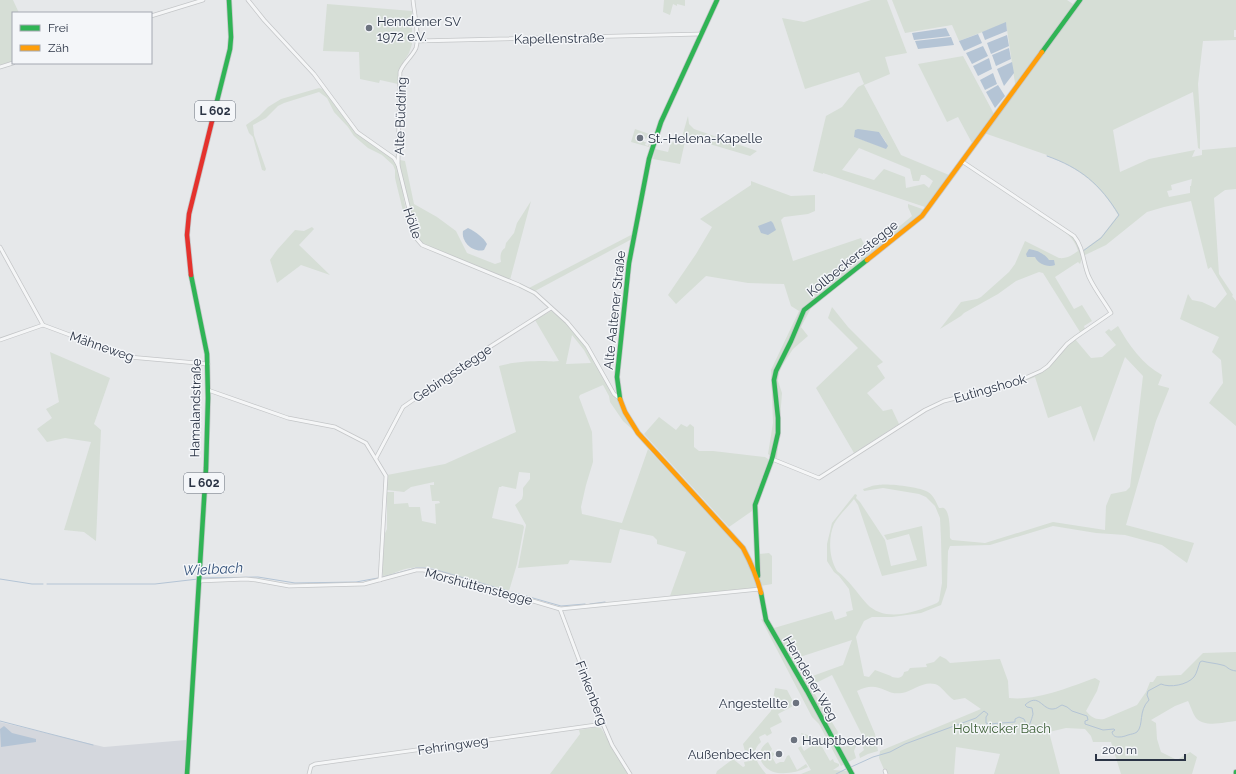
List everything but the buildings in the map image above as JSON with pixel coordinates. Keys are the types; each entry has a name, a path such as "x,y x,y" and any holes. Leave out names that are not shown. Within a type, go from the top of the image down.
{"street":[{"path":"152,16 203,0"},
{"name":"Hamalandstraße","path":"187,774 206,450 208,364 204,335 189,269 186,237 190,214 228,60 231,37 229,0"},
{"path":"248,0 264,20 314,74 357,132 387,152 394,158 398,165"},
{"path":"413,0 418,40"},
{"name":"Alte Aaltener Straße","path":"717,0 660,122 649,159 629,263 617,367 618,387 620,399 625,412 638,433 743,548 758,579 760,590"},
{"name":"Kollbeckersstegge","path":"758,579 759,563 755,505 772,458 778,433 774,380 776,371 804,310 922,216 963,162 1080,0"},
{"name":"Kapellenstraße","path":"418,40 701,34"},
{"name":"Alte Büdding","path":"398,165 400,72 416,49 418,40"},
{"path":"0,67 12,63"},
{"name":"Eutingshook","path":"772,458 819,478 925,410 944,401 1012,384 1042,371 1067,344 1111,313 1085,268 1080,244 1074,236 963,162"},
{"name":"Hölle","path":"398,165 408,211 418,242 422,245 527,288 535,293 566,322 587,346 614,394 620,399"},
{"path":"0,247 43,324 0,340"},
{"name":"Gebingsstegge","path":"376,459 403,407 488,348 551,308"},
{"name":"Mähneweg","path":"43,324 129,357 208,364"},
{"path":"208,390 288,418 335,426 366,442 386,476 380,580"},
{"name":"Morshüttenstegge","path":"198,580 256,580 289,586 364,584 416,570 429,570 560,609 760,590"},
{"name":"Hemdener Weg","path":"760,590 766,620 807,691 851,773"},
{"name":"Finkenberg","path":"560,609 603,724 612,745 630,774"},
{"name":"Fehringweg","path":"309,774 311,766 315,764 603,724"}],"shaded area":[{"path":"0,722 104,747 186,740 184,774 0,774"}],"green space":[{"path":"0,0 13,0 19,12 12,12 12,62 0,66"},
{"path":"664,0 685,0 685,6 677,4 677,6 673,4 670,15 663,12"},
{"path":"871,0 887,0 907,53 885,57 890,74 864,85 901,155 949,175 925,207 813,171 826,116 842,107 858,87 864,84 859,72 805,89 782,18 804,22","holes":["879,132 886,142 886,148 854,137","859,148 910,169 913,181 919,181 921,175 925,175 933,181 929,188 924,184 906,188 905,177 884,169 874,180 842,170"]},
{"path":"892,0 1067,0 1073,4 1076,0 1236,0 1236,30 1234,30 1234,37 1236,37 1236,40 1203,41 1198,84 1200,149 1198,148 1193,92 1113,130 1120,172 1149,159 1195,150 1192,157 1202,155 1202,150 1236,147 1236,189 1225,190 1214,198 1219,274 1236,301 1236,426 1209,403 1223,383 1221,360 1212,352 1219,337 1180,319 1188,294 1192,300 1202,302 1215,308 1227,294 1211,267 1208,269 1191,201 1147,212 1106,245 1083,256 1082,251 1101,237 1118,215 1097,186 1079,172 1047,155 984,133 1016,90 1006,23 959,41 952,25 905,33","holes":["1192,179 1190,193 1169,197 1167,191 1172,190 1171,185"]},
{"name":"Hemdener SV 1972 e.V.","path":"327,4 412,11 412,44 409,53 399,69 398,84 380,80 379,83 360,79 359,52 323,51"},
{"path":"963,56 994,114 972,143 958,117 947,122 918,64"},
{"path":"319,88 323,89 357,133 383,151 396,164 401,179 406,209 403,211 393,165 382,155 368,148 354,136 334,112 327,98 319,92 278,106 266,118 253,125 254,135 266,169 265,171 262,170 253,137 249,133 246,125 259,116 268,107 281,99"},
{"path":"688,116 689,124 694,129 757,151 750,156 686,137 680,164 653,159 655,149 668,152 671,142 680,144"},
{"path":"635,129 652,135 651,140 649,139 649,136 645,139 637,135 636,138 643,141 644,140 644,142 646,142 645,145 648,146 650,143 649,147 631,142"},
{"path":"400,160 405,161 414,204 437,217 456,231 467,253 495,264 501,262 501,252 514,233 517,223 531,201 510,280 423,244 416,237 400,166"},
{"path":"751,181 791,196 815,195 815,211 808,214 784,217 781,220 793,261 861,238 868,252 912,216 908,204 925,210 871,259 811,308 801,327 808,336 793,349 779,373 778,381 782,393 777,458 775,457 777,444 776,425 774,449 771,456 768,454 773,423 771,370 799,311 791,306 784,284 748,283 706,276 676,304 668,295 696,254 712,227 700,219 751,185","holes":["774,370 776,416 773,381"]},
{"path":"1038,213 1069,233 1077,241 1082,258 1080,264 1078,262 1055,277 1074,309 1082,305 1092,321 1084,326 1085,329 1080,332 1043,273 1039,272 1016,281 998,294 964,313 940,329 961,302 981,297 1009,272 1015,264 1025,241 1059,258 1067,257 1078,251 1076,245 1067,234 1038,215"},
{"path":"312,227 314,229 299,245 330,275 301,265 277,283 270,260 295,230 304,231"},
{"path":"633,235 632,239 535,291 529,288"},
{"path":"832,307 848,327 883,362 877,366 885,378 867,393 883,411 892,409 899,424 854,453 816,388 858,348 828,318"},
{"path":"551,311 571,328 594,360 633,430 623,421 610,402 609,396 603,385 580,395 579,397 592,432 593,462 581,507 582,514 622,523 648,449 734,541 751,567 757,585 755,588 670,596 686,552 657,544 657,540 653,536 620,529 611,563 570,560 568,564 518,568 526,525 515,505 522,499 523,488 530,479 530,473 519,472 516,489 502,486 499,487 492,518 523,525 524,527 517,564 509,591 432,568 408,568 383,576 382,570 385,533 387,529 387,492 394,492 394,504 408,503 409,507 420,507 422,521 436,524 435,504 440,503 439,501 432,501 430,485 434,485 434,482 411,487 404,492 387,490 387,475 445,464 516,432 499,366 521,362 559,361 535,320","holes":["572,335 584,350 591,363 566,364"]},
{"path":"1118,326 1142,360 1162,375 1158,385 1169,388 1156,421 1126,525 1194,543 1187,563 1162,545 1125,535 1096,533 1053,526 990,545 950,546 948,551 947,587 941,605 921,613 892,617 872,617 864,621 856,637 864,676 869,677 875,670 892,677 900,678 904,672 908,671 910,668 927,667 926,664 934,662 940,656 950,663 1000,659 1008,681 1009,698 1042,695 1095,678 1100,681 1097,691 1086,711 1094,718 1104,719 1137,705 1146,692 1150,682 1153,682 1157,676 1181,675 1203,653 1236,652 1236,721 1215,724 1204,723 1196,718 1188,701 1175,706 1151,720 1156,723 1157,739 1161,752 1177,760 1190,752 1197,757 1192,774 1121,774 1111,742 1093,742 1091,736 1085,729 1066,728 1049,732 1060,774 994,774 1000,754 956,747 954,774 886,774 879,758 880,751 981,709 965,698 954,700 940,687 931,683 902,693 891,692 876,687 865,688 857,691 875,734 878,751 860,758 859,754 864,750 860,739 863,737 832,675 810,686 838,732 834,737 837,742 841,740 845,747 858,741 854,751 856,758 841,766 819,724 812,717 761,619 768,620 774,628 832,611 835,620 847,616 846,612 853,610 849,589 834,572 827,561 827,544 832,523 855,494 857,495 856,498 885,540 891,566 917,560 909,534 887,540 884,535 922,526 927,566 882,576 858,505 854,499 836,521 832,530 830,548 832,560 837,571 849,582 867,604 874,610 883,613 901,614 920,610 939,601 942,583 941,539 940,518 935,506 926,497 919,494 883,488 864,491 863,489 874,485 903,486 928,492 933,497 939,508 944,508 947,511 950,538 952,540 985,543 1053,522 1105,530 1106,506 1111,494 1126,491 1130,487 1143,376 1125,357 1094,442 1081,406 1048,418 1035,377 1022,382 1042,372 1075,339 1091,358 1102,357 1116,345 1105,332 1109,329 1111,331","holes":["852,640 843,665 807,678 796,660 799,656 800,657"]},
{"path":"50,352 110,378 94,424 101,430 96,541 84,532 64,530 91,442 65,438 47,442 37,429 52,418 46,409 59,402"},
{"path":"659,417 676,430 681,424 687,427 690,424 694,427 694,447 699,451 713,451 765,457 768,459 768,464 752,511 729,527 644,434"},
{"path":"769,553 772,556 772,584 760,586 755,556"},
{"path":"775,688 787,690 795,705 778,714 782,722 770,728 772,733 767,736 765,734 759,737 761,742 755,750 755,755 758,763 766,774 716,774 717,771 733,759 743,767 745,766 744,762 750,761 749,755 746,755 743,744 771,711"},
{"path":"598,727 601,728 628,774 550,774 580,734 579,730"},
{"path":"801,733 817,738 830,761 833,759 834,762 839,764 839,766 833,770 847,771 849,774 801,774 811,770 798,748 801,746 804,751 813,745 810,740 805,742"},
{"path":"768,742 772,749 769,754 772,752 775,754 772,757 776,764 784,762 789,755 797,770 806,764 808,767 797,771 786,773 772,772 767,769 760,756 763,746"}],"water":[{"path":"1006,22 1007,31 985,40 982,32"},
{"path":"946,28 950,36 914,40 912,33"},
{"path":"978,34 982,43 964,51 959,41"},
{"path":"1007,35 1009,46 991,54 987,43"},
{"path":"951,37 954,45 918,49 915,41"},
{"path":"983,46 988,56 972,64 966,53"},
{"path":"1009,48 1011,59 996,66 992,55"},
{"path":"989,58 992,69 978,76 973,66"},
{"path":"1012,62 1014,73 1004,86 997,69"},
{"path":"993,73 997,84 985,90 980,80"},
{"path":"998,85 1005,96 995,108 986,92"},
{"path":"858,129 879,132 888,146 886,149 854,137 855,130"},
{"path":"771,221 776,230 768,235 761,233 758,226"},
{"path":"468,228 474,231 485,241 487,244 484,250 476,250 466,243 463,231"},
{"path":"1029,249 1035,250 1049,260 1054,260 1055,265 1046,266 1038,262 1035,257 1027,257 1026,254"},
{"path":"4,726 12,733 36,739 36,742 1,747 0,729"}],"waterway":[{"path":"1047,156 1070,166 1089,178 1105,194 1119,215 1101,238 1083,251"},
{"name":"Wielbach","path":"383,577 416,568 425,568 437,570 508,591"},
{"name":"Wielbach","path":"201,578 258,577 295,583 356,582 378,578"},
{"name":"Wielbach","path":"0,579 32,584 43,584"},
{"name":"Wielbach","path":"47,584 155,584 198,579"},
{"name":"Wielbach","path":"512,592 561,606 585,604"},
{"name":"Wielbach","path":"590,604 605,602"},
{"name":"Holtwicker Bach","path":"851,767 873,757 890,752 905,744 976,718 984,711 988,714 986,717 986,723 988,724 1015,722 1015,719 1019,717 1024,719 1028,728 1033,714 1032,708 1025,705 1034,700 1040,702 1049,709 1054,709 1062,705 1072,711 1087,716 1088,720 1085,721 1085,724 1103,730 1114,729 1115,730 1112,732 1114,736 1124,736 1136,733 1139,729 1143,709 1149,700 1147,695 1148,691 1161,684 1174,686 1191,680 1197,672 1200,662 1202,661 1224,666 1236,671"},
{"path":"0,721 93,745"},
{"name":"Holtwicker Bach","path":"836,774 846,769"}],"traffic: fast":[{"path":"212,121 230,49 231,37 229,0"},
{"path":"620,399 617,377 629,263 649,159 661,122 717,0"},
{"path":"1042,52 1080,0"},
{"path":"758,576 755,505 772,459 778,433 774,380 776,371 804,310 867,260"},
{"path":"187,774 206,468 208,398 207,354 191,275"},
{"path":"761,593 766,620 852,774"}],"traffic: slow":[{"path":"867,260 922,216 1042,52"},
{"path":"620,399 625,412 638,433 743,548 754,570 761,593"}],"traffic: jam":[{"path":"191,275 187,235 189,214 212,121"}],"place":[{"name":"Hemdener SV 1972 e.V.","path":"369,28"},
{"name":"St.-Helena-Kapelle","path":"640,138"},
{"name":"Angestellte","path":"796,703"},
{"name":"Hauptbecken","path":"794,740"},
{"name":"Außenbecken","path":"779,754"}]}
